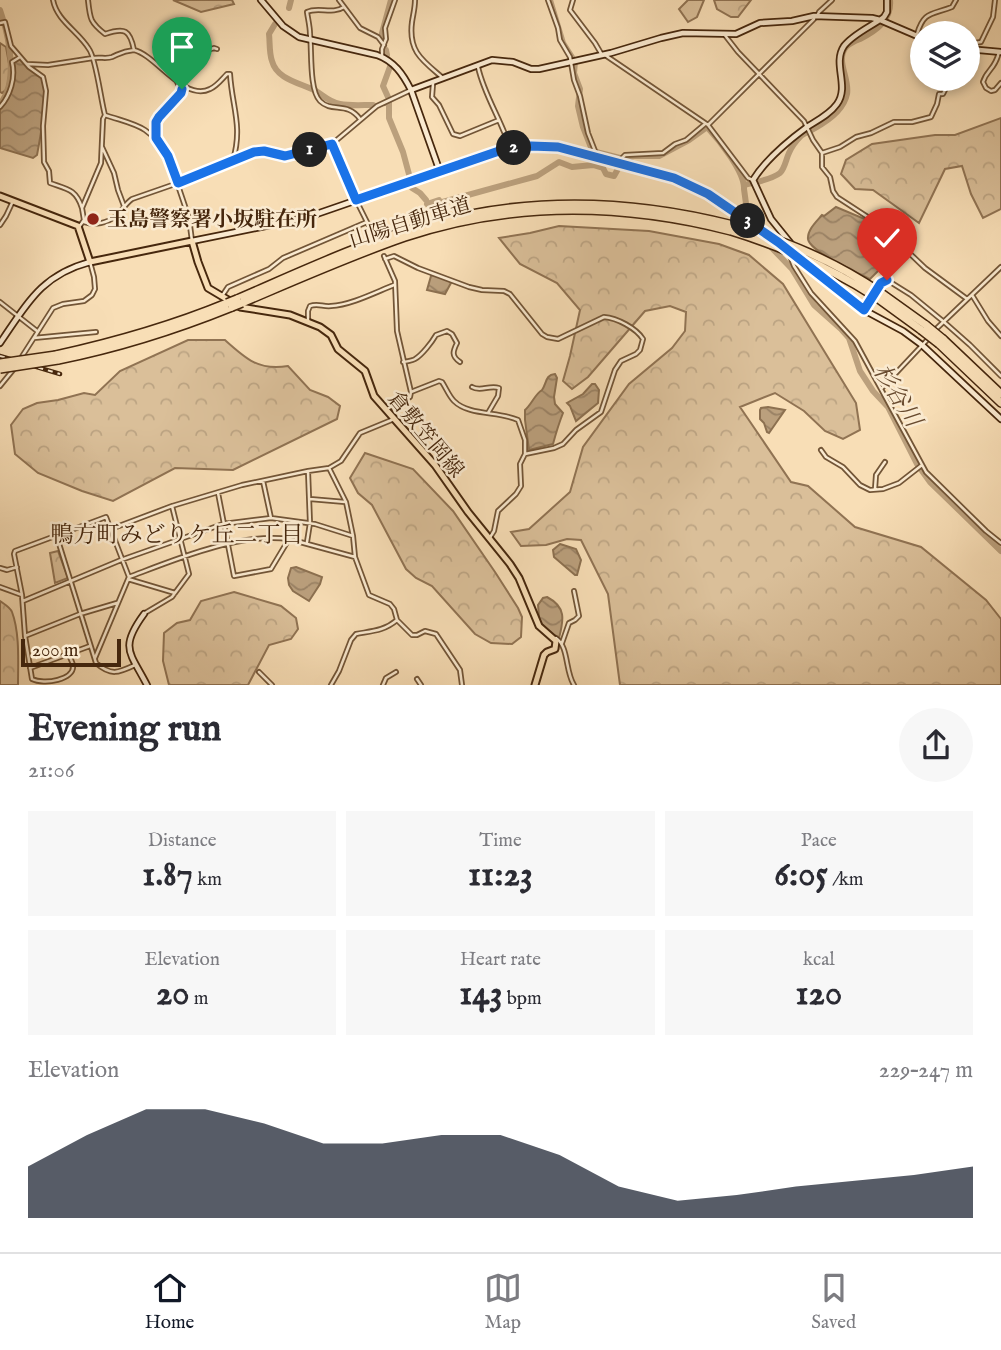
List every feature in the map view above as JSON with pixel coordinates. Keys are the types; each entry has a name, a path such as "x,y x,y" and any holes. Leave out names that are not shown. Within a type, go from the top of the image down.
{"highway":[{"name":"山陽自動車道","path":"0,369 95,352 155,336 227,302 239,301 354,249 455,217 559,204 597,204 633,206 700,217 732,228 770,236 802,249 851,274 924,327 1001,394"},
{"name":"山陽自動車道","path":"941,342 1001,403"},
{"name":"山陽自動車道","path":"0,363 57,358"}],"main road":[{"path":"261,0 288,30 299,37 382,57 393,64 411,90 440,172"},
{"path":"791,252 793,246 775,227 753,182 759,171 793,137 808,130 830,112 841,97 843,88 840,57 845,44 884,21 887,0"},
{"path":"411,90 497,59 531,69 574,62 672,35 736,34 760,23 816,16 863,17 884,21 910,33"},
{"path":"980,49 1000,52"},
{"path":"0,343 36,292 73,266 296,220 510,148 558,147 620,161 674,178 708,194 767,234 864,310 903,331 922,345 1001,419"},
{"path":"0,197 82,225 90,262"},
{"path":"767,234 773,233 775,227"},
{"name":"倉敷笠岡線","path":"192,241 206,285 227,302 240,307 290,315 327,331 338,349 365,372 374,396 435,465 510,564 519,578 539,626 556,641 555,649 544,655 535,685"},
{"path":"144,614 129,639 129,652 147,685"}],"street":[{"path":"53,0 57,14 92,52 105,115 99,168 82,208"},
{"path":"88,0 92,24 105,34 117,30 127,33 132,38 134,50"},
{"path":"339,0 360,28 378,37 384,45"},
{"path":"382,57 386,28 395,0"},
{"path":"415,0 411,42 418,56 443,78"},
{"path":"548,0 560,40 574,62 573,80 596,154"},
{"path":"573,0 570,10 603,55 707,125 753,182"},
{"path":"620,161 625,155 663,153 707,125 832,0"},
{"path":"922,21 925,16 952,7 956,0"},
{"path":"980,42 993,17 995,0"},
{"path":"344,7 337,11 311,9 307,12 314,87 319,101 329,106 351,110 360,119"},
{"path":"2,23 9,42 20,57 42,75 46,91 44,162 49,171 50,183 68,188 80,199 82,225 100,224 116,216 132,199 261,151 285,156 332,144 383,102 411,90"},
{"path":"723,34 802,119 822,153 822,167 830,177 837,197 880,225 925,268 967,299"},
{"path":"156,138 156,120 182,92 176,80 181,65 186,58 217,49"},
{"path":"27,64 48,65 99,57 110,58 123,51 134,50 144,53 160,69 192,89 204,91 213,88 230,74 239,137 233,161"},
{"path":"1000,52 995,65 982,82 991,91 1001,83"},
{"path":"0,107 9,92 14,69 12,62 20,57"},
{"path":"478,64 510,148"},
{"path":"433,82 432,97 439,105 453,134 460,136 499,120"},
{"path":"822,153 840,148 894,122 912,122 931,117 939,94 945,91"},
{"path":"105,115 143,127 156,138 168,156 178,183 191,226 192,241"},
{"path":"332,144 372,232"},
{"path":"102,146 124,206"},
{"path":"0,225 13,201"},
{"path":"227,302 229,287 269,269 283,258 367,222"},
{"path":"791,252 790,258 811,293 855,341 920,466 986,531 1001,542"},
{"path":"386,410 410,397 411,392 397,331 395,284 385,257 394,256 469,287 504,290 547,337 558,339 604,317 611,317 642,335 640,350 621,361 615,370 601,412 554,449 525,454"},
{"path":"794,265 800,259"},
{"path":"0,386 56,306 84,301 92,295 94,277 90,262"},
{"path":"881,390 944,322 1001,267"},
{"path":"864,310 881,283 887,280 911,295 944,322 1001,376"},
{"path":"308,322 310,306 332,306 354,301 395,284"},
{"path":"972,295 1001,336"},
{"path":"0,302 37,331"},
{"path":"403,362 415,359 436,335 447,331 457,343 453,354 460,362"},
{"path":"34,338 96,332"},
{"path":"411,392 439,381 457,404 519,420 525,440 525,454 520,464 520,490 498,511 494,531 489,539"},
{"path":"472,387 477,390 490,386 499,388 498,396 488,414"},
{"path":"111,529 242,485 330,468 341,461 360,433 395,419"},
{"path":"821,450 860,485 870,490 899,483 920,466"},
{"path":"875,489 876,475 886,462"},
{"path":"330,468 346,502 354,536 355,557 369,595 390,604 397,620 412,635 425,631 436,634 460,670 462,685"},
{"path":"307,542 310,523 308,471"},
{"path":"263,481 271,517"},
{"path":"218,493 233,576 271,569 289,539"},
{"path":"310,499 346,502"},
{"path":"144,614 175,593 189,574 173,506"},
{"path":"69,654 74,666 61,680 49,684 36,682 32,678 23,601 14,554 15,551 56,534 106,517 128,578 94,658"},
{"path":"23,601 121,560 223,524 271,517 310,523 354,536"},
{"path":"56,534 96,663 112,673 120,673 136,665"},
{"path":"128,578 228,544 255,539 307,542 355,557"},
{"path":"0,568 7,570 17,567"},
{"path":"128,578 175,593"},
{"path":"0,587 22,595"},
{"path":"574,591 579,616 569,623 562,643 574,685"},
{"path":"25,636 80,614 117,603"},
{"path":"331,685 356,634 380,630 397,620"},
{"path":"539,626 562,643"},
{"path":"30,668 90,646"},
{"path":"259,672 272,685"},
{"path":"383,685 386,678 396,672"},
{"path":"417,679 421,685"}],"green space":[{"path":"173,0 232,0 234,4 201,12"},
{"path":"688,0 704,0 697,17 688,22 679,9"},
{"path":"714,0 751,0 738,17 731,17 717,9"},
{"path":"0,43 6,47 10,69 7,89 2,93 0,92"},
{"path":"1001,118 1001,209 983,218 971,194 962,166 945,169 919,223 873,190 855,189 841,174 846,160 872,144 935,135 955,135"},
{"path":"559,226 649,231 719,244 749,255 783,284 856,403 860,430 843,439 825,431 804,411 775,393 740,407 791,482 808,486 855,527 921,547 986,600 1001,619 1001,685 620,685 608,594 581,540 567,539 546,545 521,546 511,532 529,529 570,492 583,447 629,384 672,348 685,331 686,312 670,306 645,311 588,377 572,389 563,381 580,310 557,283 520,264 499,238"},
{"path":"188,340 225,340 240,353 261,365 288,366 310,390 328,397 340,406 337,419 233,470 175,468 113,501 38,473 15,454 11,425 23,409 37,403 84,393 95,395 120,371"},
{"path":"365,453 413,469 453,511 518,608 522,617 521,637 512,644 491,643 475,634 432,586 406,569 372,505 358,493 350,478"},
{"path":"58,551 68,578 55,583 50,553"},
{"path":"234,592 281,606 296,618 298,629 291,639 269,645 248,685 169,685 163,661 164,633 177,623 190,620 201,601"},
{"path":"0,601 11,610 15,620 18,685 0,685"}],"water":[{"path":"20,58 37,71 44,82 42,126 37,155 33,158 0,148 0,109 9,97 14,63"},
{"path":"836,207 872,222 903,249 870,279 825,256 808,239 811,229 822,215"},
{"path":"433,275 452,281 445,294 427,290"},
{"path":"555,374 555,404 563,413 553,444 529,450 525,410 542,390 548,378"},
{"path":"592,384 599,390 598,403 576,421 567,403 583,394"},
{"path":"761,408 785,410 769,433 760,419"},
{"path":"560,544 576,549 581,560 577,575 554,557 553,550"},
{"path":"296,567 322,577 309,601 293,591 289,585 291,568"},
{"path":"547,597 558,605 562,614 559,638 537,619 538,605"}],"waterway":[{"path":"289,8 291,0"},
{"path":"382,39 391,0"},
{"path":"550,0 563,43 575,62 574,73 580,89 578,106 592,150 624,159 634,156 659,156 707,127 736,165 743,182 752,227"},
{"name":"杉谷川","path":"745,185 780,173 799,138 839,110 847,94 842,64 843,52 849,44 882,24 886,19 890,0"},
{"path":"0,10 9,45 11,71 6,95 0,104"},
{"path":"275,24 269,34 270,51 279,73 336,103 373,105"},
{"path":"386,50 387,55"},
{"path":"388,97 383,86 391,64"},
{"path":"385,103 389,101 389,118 410,178"},
{"path":"427,204 537,176 559,162 572,167 593,165 614,176 623,160"},
{"path":"411,184 426,200"},
{"name":"杉谷川","path":"769,245 792,269 814,305 849,338 860,371 888,407 917,464 930,482 1001,551"}],"railway":[{"path":"0,356 60,374"}],"place":[{"name":"玉島警察署小坂駐在所","path":"93,219"}],"district":[{"name":"鴨方町みどりケ丘二丁目","path":"177,534"}],"route":[{"path":"182,89 156,122 156,138 168,156 178,183 254,152 264,151 285,156 332,144 356,200 499,151 531,146 558,147 674,178 693,186 778,242 864,310 881,283 887,280"}]}
